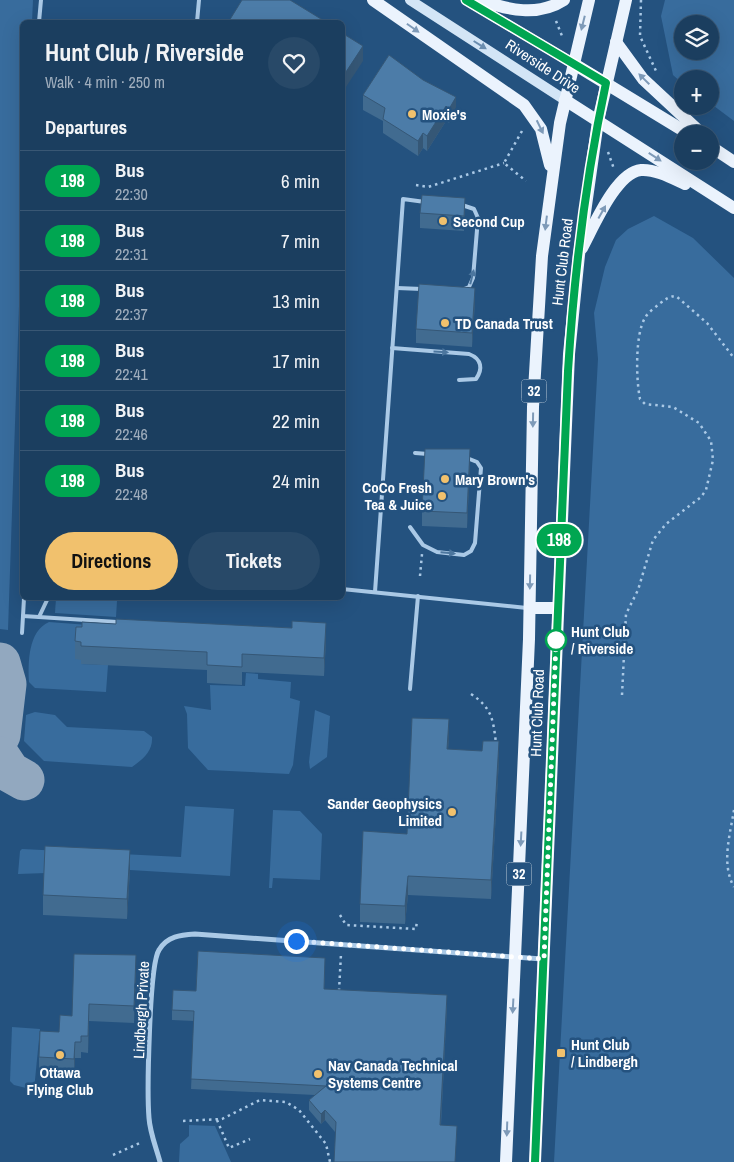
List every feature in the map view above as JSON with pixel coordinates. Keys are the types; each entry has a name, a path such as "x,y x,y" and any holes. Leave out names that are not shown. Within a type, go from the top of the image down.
{"main road":[{"path":"373,0 524,105 542,129 552,174"},
{"name":"Riverside Drive","path":"410,0 734,208"},
{"name":"Riverside Drive","path":"466,0 674,125"},
{"path":"481,0 512,9 529,11 540,10 564,0"},
{"name":"Hunt Club Road","path":"506,1162 530,608 535,361 542,256 552,174 565,100 589,0"},
{"name":"Hunt Club Road","path":"535,1162 567,383 579,255 598,121 626,0"},
{"path":"616,42 643,79 692,125"},
{"path":"719,149 730,159"},
{"path":"719,152 730,159"},
{"path":"579,255 610,198 622,180 633,171 646,170 668,176 718,198"},
{"path":"530,608 557,608"}],"street":[{"name":"Lindbergh Private","path":"160,1162 152,1136 149,1109 152,987 155,959 161,946 179,935 196,934 544,959"}],"lane":[{"path":"39,20 41,0"},
{"path":"197,20 199,0"},
{"path":"375,592 403,200 430,202"},
{"path":"458,205 474,210 478,218 473,278 469,287 460,291"},
{"path":"397,288 424,289"},
{"path":"392,348 476,356 481,363 480,373 476,379 459,380"},
{"path":"415,452 433,454"},
{"path":"410,528 423,545 437,552 464,554 472,551 475,542 481,468 477,462 458,457"},
{"path":"345,589 530,608"},
{"path":"410,689 418,596"},
{"path":"22,634 24,600"},
{"path":"39,616 47,600"},
{"path":"24,616 117,622"}],"path":[{"path":"641,0 640,36 660,77"},
{"path":"556,21 562,36 567,39"},
{"path":"560,42 562,36"},
{"path":"416,185 428,187 504,163 522,131"},
{"path":"608,152 614,169"},
{"path":"504,163 526,181"},
{"path":"622,695 626,614 638,590 653,540 666,524 701,498 711,471 713,452 706,431 690,416 672,408 645,404 640,399 638,347 642,325 646,316 662,302 668,297 676,296 707,323 734,358"},
{"path":"420,576 423,545"},
{"path":"471,694 483,702 492,714 497,749"},
{"path":"734,810 727,855 729,878 734,887"},
{"path":"340,915 346,925 416,929 417,920"},
{"path":"338,993 342,945"},
{"path":"183,1120 217,1120 234,1115 260,1100 286,1102 299,1110 326,1144 330,1162"},
{"path":"217,1120 229,1148 250,1139"},
{"path":"114,1155 142,1142"}],"shaded area":[{"path":"0,0 33,0 32,20 20,20 20,277 8,630 0,629"},
{"path":"665,0 734,0 734,121 719,110 719,70 674,70 673,75 661,16"},
{"path":"654,216 693,238 734,278 734,1162 554,1162 598,359 594,313 605,267 616,240 628,229"},
{"path":"56,600 117,601 116,617 55,613"},
{"path":"49,622 114,627 81,660 81,664 108,665 106,692 35,688 29,682 29,657 33,640 42,626"},
{"path":"246,673 258,674 258,679 291,682 290,698 300,701 293,765 289,774 208,770 188,748 187,714 184,706 211,710 210,685 245,686"},
{"path":"315,710 330,716 327,757 310,769 309,762"},
{"path":"35,712 55,715 67,727 144,731 152,737 151,746 143,758 132,767 44,761 24,741 26,715"},
{"path":"185,806 234,809 230,876 130,870 18,874 20,851 22,849 181,857"},
{"path":"273,810 300,811 322,834 320,880 273,878 272,888 269,888"},
{"path":"12,1027 40,1029 34,1090 14,1085 10,1081"},
{"path":"189,1125 215,1126 231,1162 179,1162 180,1144 189,1136"}],"building":[{"path":"242,0 290,0 323,20 230,20"},
{"path":"345,35 363,46 345,73"},
{"name":"Moxie's","path":"389,55 423,80 456,97 449,109 446,106 427,136 423,133 418,141 383,119 385,108 363,95"},
{"path":"422,195 465,198 464,216 420,213"},
{"name":"TD Canada Trust","path":"419,284 475,288 472,333 416,329"},
{"path":"425,449 470,449 467,513 422,511"},
{"path":"116,619 292,628 292,621 326,623 324,658 242,654 242,667 207,665 207,652 81,646 81,642 75,641 76,627 82,627 82,622 116,624"},
{"name":"Sander Geophysics Limited","path":"412,718 449,719 447,749 482,751 483,741 499,741 491,880 408,876 405,906 360,904 363,831 407,834"},
{"path":"45,846 130,850 127,899 43,895"},
{"name":"Nav Canada Technical Systems Centre","path":"198,951 325,958 324,989 447,995 440,1125 457,1126 455,1162 334,1162 336,1122 325,1110 321,1114 309,1100 326,1086 191,1079 194,1011 172,1010 173,990 196,991"},
{"path":"74,954 136,955 134,1006 89,1004 88,1036 81,1036 81,1042 75,1042 74,1059 39,1057 40,1031 59,1032 60,1015 72,1016"}],"taxiway":[{"path":"0,663 6,684 0,735"},
{"path":"0,757 10,772 24,780"}],"bus line":[{"name":"198","path":"466,0 606,83 598,121 579,255 563,440 535,1162"}],"place":[{"name":"Moxie's","path":"412,114"},
{"name":"Second Cup","path":"443,221"},
{"name":"TD Canada Trust","path":"445,323"},
{"name":"Mary Brown's","path":"445,479"},
{"name":"CoCo Fresh Tea & Juice","path":"442,496"},
{"name":"Hunt Club / Riverside","path":"556,640"},
{"name":"Sander Geophysics Limited","path":"452,812"},
{"name":"Hunt Club / Lindbergh","path":"561,1053"},
{"name":"Ottawa Flying Club","path":"60,1055"},
{"name":"Nav Canada Technical Systems Centre","path":"318,1074"}],"route":[{"path":"296,941 544,959 556,640"}]}
